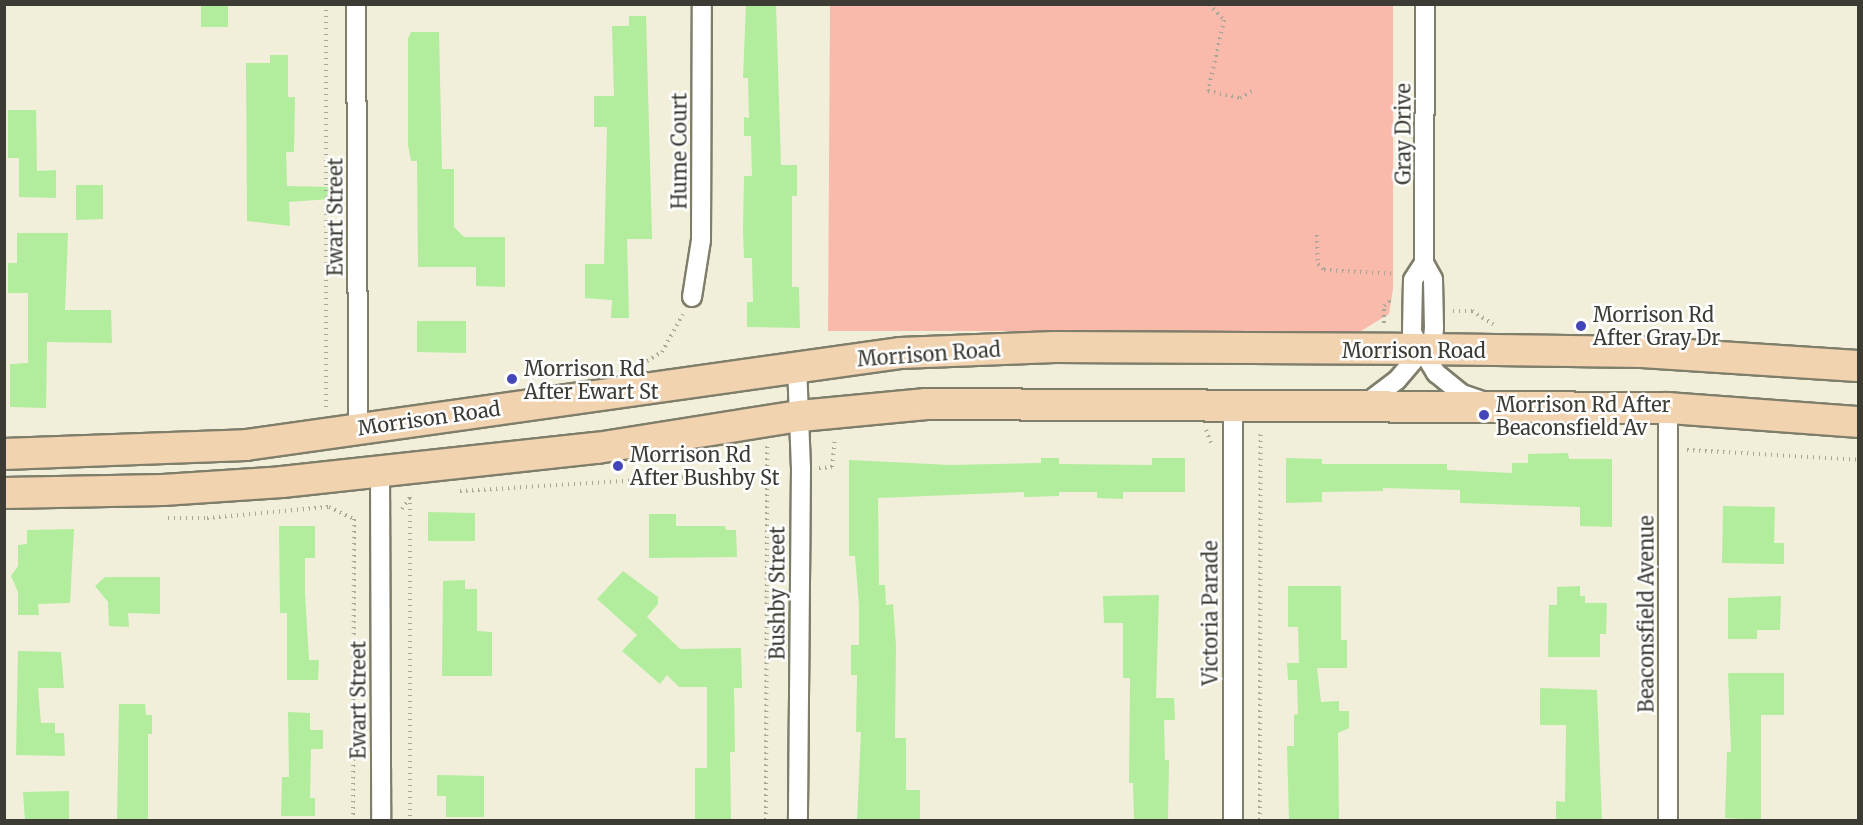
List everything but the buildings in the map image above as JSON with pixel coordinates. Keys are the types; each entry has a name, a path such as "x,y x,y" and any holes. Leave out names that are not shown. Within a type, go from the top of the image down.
{"main road":[{"name":"Morrison Road","path":"4,454 246,445 796,365 900,353 1055,347 1422,349 1642,352 1858,366"},
{"path":"4,493 224,487 380,472 597,448 800,416 926,404 1668,408 1858,422"}],"street":[{"name":"Ewart Street","path":"356,4 358,428"},
{"name":"Hume Court","path":"692,297 701,240 702,4"},
{"name":"Gray Drive","path":"1425,4 1424,263 1413,280 1412,333 1436,373 1462,394 1500,407"},
{"path":"1364,405 1397,380 1422,349"},
{"name":"Bushby Street","path":"796,365 800,416 798,820"},
{"name":"Victoria Parade","path":"1233,405 1233,820"},
{"name":"Beaconsfield Avenue","path":"1668,408 1668,820"},
{"name":"Ewart Street","path":"380,472 381,820"}],"path":[{"path":"326,4 326,415"},
{"path":"1209,4 1224,20 1208,91 1240,98 1254,90"},
{"path":"1317,235 1318,264 1324,270 1396,274"},
{"path":"644,362 662,352 692,297"},
{"path":"764,422 767,472 766,820"},
{"path":"1260,820 1259,438 1261,430 1269,425"},
{"path":"1668,448 1858,460"},
{"path":"456,491 767,472"},
{"path":"402,509 413,492 424,491"},
{"path":"410,497 410,820"},
{"path":"160,518 207,518 329,507 354,519 353,820"}],"shaded area":[{"path":"830,5 1393,5 1393,289 1389,314 1361,331 828,331"}],"place":[{"name":"Morrison Rd After Gray Dr","path":"1581,326"},
{"name":"Morrison Rd After Ewart St","path":"512,379"},
{"name":"Morrison Rd After Beaconsfield Av","path":"1484,415"},
{"name":"Morrison Rd After Bushby St","path":"618,466"}]}
